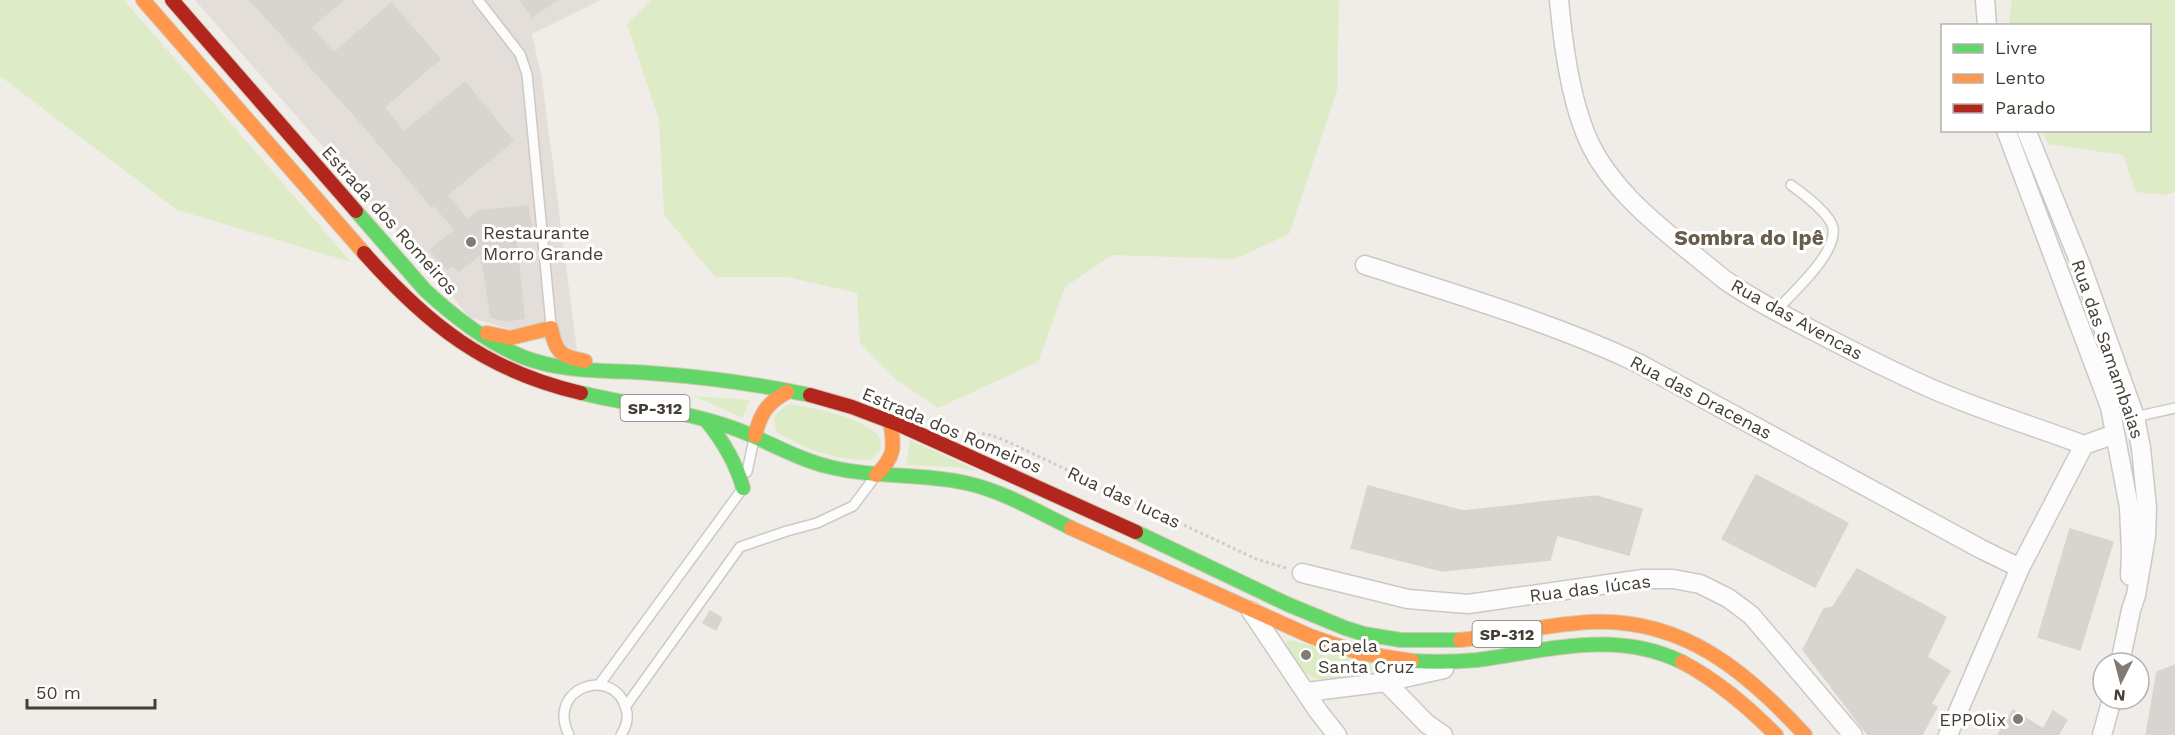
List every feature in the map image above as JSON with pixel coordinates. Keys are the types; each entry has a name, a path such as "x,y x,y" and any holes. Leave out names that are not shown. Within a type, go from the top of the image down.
{"main road":[{"name":"SP-312","path":"143,0 375,267 413,307 436,327 482,357 506,369 565,389 706,420 755,436 819,465 876,475 944,479 982,487 1310,636 1363,654 1419,662 1475,660 1583,644 1626,645 1669,655 1708,674 1742,701 1776,735"},
{"name":"Estrada dos Romeiros","path":"172,0 407,272 446,310 470,328 513,352 537,362 578,369 651,373 787,392 833,401 890,422 1037,486 1318,617 1368,634 1394,640 1446,642 1581,622 1605,622 1653,628 1705,648 1739,669 1805,735"},
{"path":"470,328 501,338 551,328 555,347 568,358 651,373"},
{"path":"755,436 762,410 775,398 787,392"},
{"path":"706,420 732,455 739,470 743,489"},
{"path":"876,475 893,456 894,444 890,422"}],"street":[{"name":"Rua das Avencas","path":"1559,0 1562,37 1582,123 1592,147 1625,194 1664,231 1726,281 1776,311 1931,389 2084,445"},
{"path":"1985,0 1987,24"},
{"name":"Rua das Samambaias","path":"2007,132 2036,216 2110,407 2129,507 2131,610"},
{"name":"Rua das Samambaias","path":"2027,132 2078,258 2134,417 2141,448 2147,508 2146,536 2142,566 2122,651"},
{"name":"Rua das Dracenas","path":"1365,265 1491,305 1599,344 2020,568"},
{"path":"2094,364 2113,357"},
{"path":"1948,735 2020,568 2084,445 2115,434"},
{"name":"Rua das Iúcas","path":"1302,573 1408,599 1468,604 1643,579 1674,579 1700,584 1728,598 1751,615 1853,735"},
{"path":"1250,609 1336,735"},
{"path":"1307,692 1386,682 1435,672 1475,660"},
{"path":"1386,682 1427,724 1443,735"},
{"path":"2102,735 2109,711"}],"lane":[{"path":"478,0 520,54 527,74 551,328"},
{"path":"1776,311 1817,266 1828,251 1833,238 1833,227 1825,215 1791,185"},
{"path":"2134,417 2175,408"},
{"path":"599,685 743,489 755,436"},
{"path":"626,706 740,547 818,523 853,506 876,475"},
{"path":"569,735 564,718 568,700 581,688 599,685 615,692 626,706 627,724 621,735"}],"path":[{"name":"Rua das Iucas","path":"972,435 981,434 1021,448 1256,559 1302,573"}],"shaded area":[{"path":"195,0 601,0 532,34 542,80 577,350 469,317"}],"green space":[{"path":"0,0 124,0 351,262 177,210 0,76"},
{"path":"651,0 1339,0 1337,90 1289,234 1235,259 1112,255 1065,287 1038,362 938,408 894,378 860,343 857,293 787,277 715,277 664,215 659,120 627,24"},
{"path":"2012,0 2175,0 2175,192 2164,195 2136,192 2123,155 2048,144 2042,132 2151,132 2151,24 2009,24"},
{"path":"694,396 749,400 743,418"},
{"path":"789,404 837,414 871,429 878,436 881,450 870,460 858,460 821,453 798,444 776,431 776,415"},
{"path":"910,440 978,471 953,467 906,465"},
{"path":"1290,640 1416,673 1326,681 1307,674 1295,661 1287,649 1287,642"}],"building":[{"path":"250,0 343,0 311,27 334,53 391,3 440,59 384,107 404,132 465,82 513,141 447,195 467,220 478,211 528,206 531,225 528,236 516,239 524,318 505,321 491,317 481,254 459,271 453,266 447,269 430,250 455,230 434,205 432,207 363,125"},
{"path":"520,0 557,0 532,17"},
{"path":"1756,475 1848,523 1815,587 1722,539"},
{"path":"1368,486 1463,511 1596,496 1642,509 1629,555 1557,535 1550,560 1442,571 1351,548"},
{"path":"2070,529 2113,542 2080,650 2038,637"},
{"path":"1857,569 1946,617 1927,657 1950,671 1931,704 1937,707 1922,735 1868,735 1803,650 1824,609 1833,607"},
{"path":"710,611 722,618 716,630 703,623"},
{"path":"2175,665 2175,735 2146,735 2157,672"},
{"name":"EPPOlix","path":"2013,710 2043,729 2053,711 2067,720 2058,735 1998,735"}],"traffic: fast":[{"path":"356,211 436,300 483,336 523,357 554,366 710,379 810,395"},
{"path":"581,393 714,422 830,467 864,473 966,483 1020,502 1071,528"},
{"path":"706,420 728,452 743,488"},
{"path":"1136,532 1287,604 1345,628 1364,634 1401,640 1460,640"},
{"path":"1412,661 1477,660 1555,648 1606,644 1631,646 1657,652 1682,662"}],"traffic: slow":[{"path":"143,0 364,253"},
{"path":"487,333 510,338 551,328 560,352 585,361"},
{"path":"755,436 765,410 774,400 787,392"},
{"path":"876,475 887,463 892,451 893,438 890,422"},
{"path":"1071,528 1310,636 1360,653 1412,661"},
{"path":"1460,640 1591,622 1624,623 1655,629 1684,639 1736,670 1760,690 1805,735"},
{"path":"1682,662 1708,677 1732,695 1776,735"}],"traffic: jam":[{"path":"172,0 356,211"},
{"path":"364,253 412,302 461,342 516,372 547,384 581,393"},
{"path":"810,395 852,407 902,426 1136,532"}],"place":[{"name":"Restaurante Morro Grande","path":"471,242"},
{"name":"Capela Santa Cruz","path":"1306,655"},
{"name":"EPPOlix","path":"2018,719"}],"district":[{"name":"Sombra do Ipê","path":"1749,237"}]}
